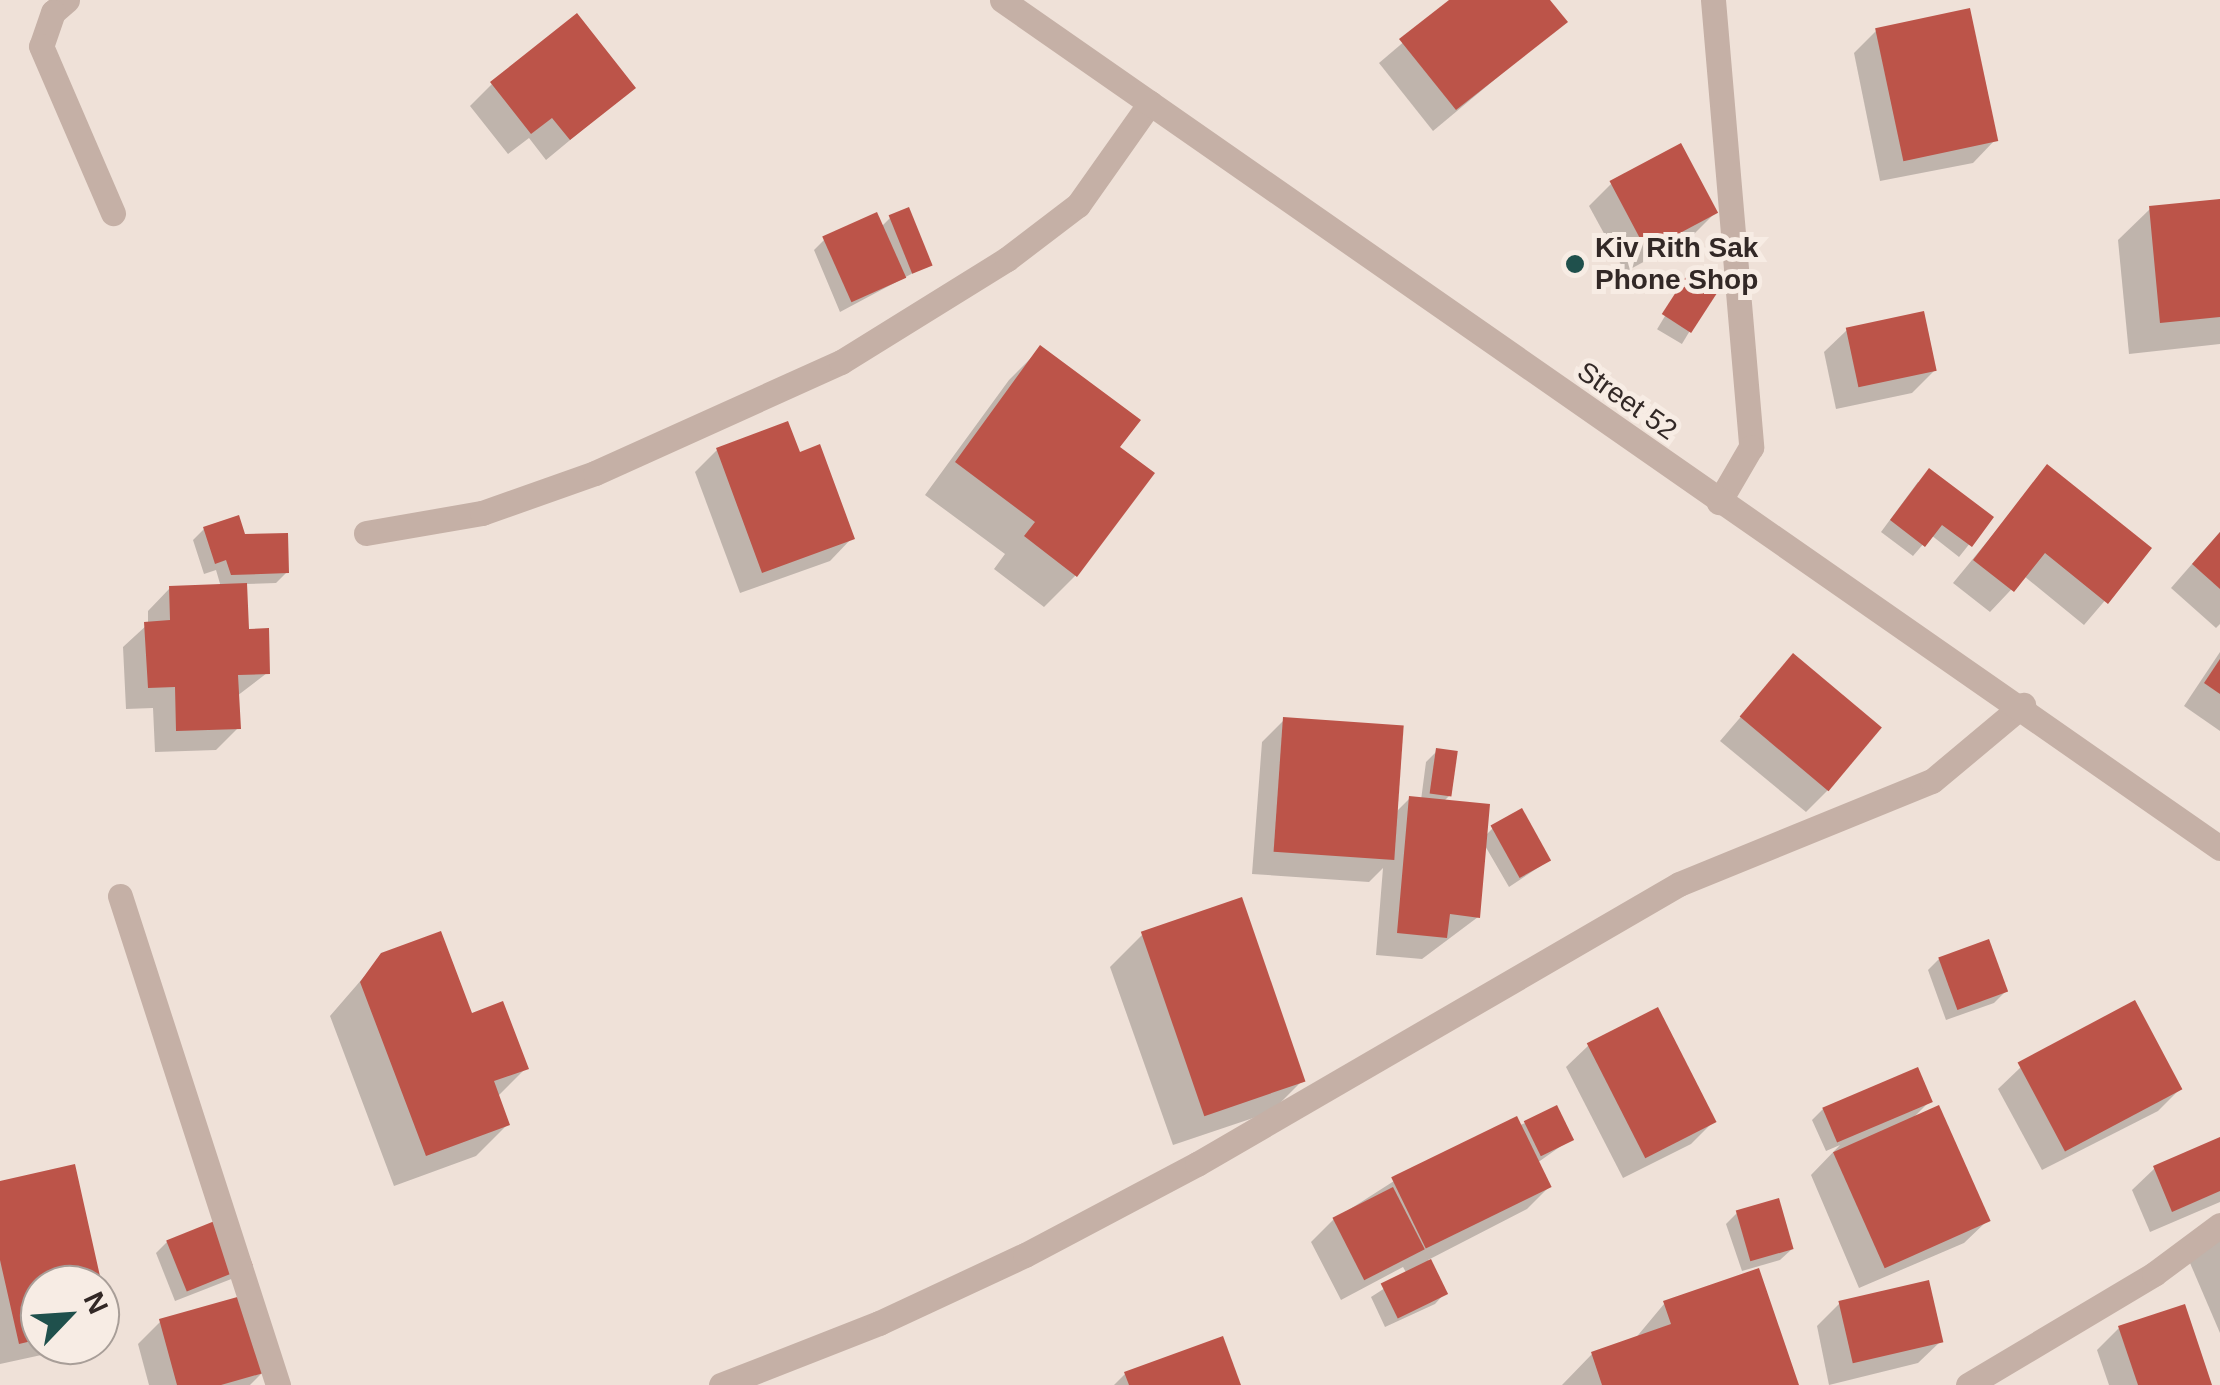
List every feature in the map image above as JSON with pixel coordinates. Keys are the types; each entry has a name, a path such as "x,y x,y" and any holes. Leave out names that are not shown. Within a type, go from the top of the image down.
{"street":[{"path":"67,0 53,12 42,46 113,213"},
{"name":"Street 52","path":"1002,0 1719,502 2023,706 2220,848"},
{"path":"1713,0 1752,447 1719,502"},
{"path":"366,532 482,514 596,473 841,362 1006,260 1078,205 1150,103"},
{"path":"721,1385 878,1323 1060,1236 1197,1164 1678,884 1932,780 2023,706"},
{"path":"120,896 278,1385"},
{"path":"1968,1385 2154,1274 2220,1225"}],"building":[{"path":"1449,0 1550,0 1568,22 1456,110 1399,39"},
{"path":"1970,8 1998,141 1903,161 1875,28"},
{"path":"577,13 636,88 570,140 552,118 531,134 490,82"},
{"path":"1681,143 1718,213 1647,251 1609,181"},
{"path":"2220,199 2220,317 2160,323 2149,206"},
{"path":"909,207 933,265 912,274 889,215"},
{"path":"877,212 906,278 851,302 822,236"},
{"path":"1689,272 1718,291 1691,333 1662,314"},
{"path":"1924,311 1937,371 1858,387 1846,328"},
{"path":"1040,345 1141,420 1120,447 1155,473 1077,577 1024,536 1035,522 955,462"},
{"path":"788,421 800,452 820,444 855,539 762,573 716,448"},
{"path":"2047,464 2152,548 2108,604 2045,553 2014,592 1973,560"},
{"path":"1929,468 1994,517 1972,547 1942,525 1925,547 1890,520"},
{"path":"239,515 245,534 288,533 289,573 231,575 226,560 215,564 203,527"},
{"path":"2220,532 2220,589 2192,564"},
{"path":"247,583 249,629 269,628 270,674 238,675 241,729 176,731 175,687 148,688 144,622 170,620 169,586"},
{"path":"1793,653 1882,728 1829,791 1740,717"},
{"path":"2220,659 2220,694 2204,683"},
{"path":"1283,717 1404,725 1394,860 1274,852"},
{"path":"1436,748 1458,751 1451,797 1430,794"},
{"path":"1409,796 1490,804 1480,918 1450,914 1447,938 1397,933"},
{"path":"1522,808 1551,860 1520,878 1491,825"},
{"path":"1242,897 1305,1081 1204,1116 1141,932"},
{"path":"441,931 472,1013 503,1001 529,1069 494,1081 510,1125 426,1156 360,982 381,953"},
{"path":"1989,939 2008,992 1957,1010 1938,957"},
{"path":"2135,1000 2182,1089 2065,1152 2018,1062"},
{"path":"1658,1007 1717,1122 1645,1158 1587,1043"},
{"path":"1918,1067 1933,1102 1837,1143 1822,1108"},
{"path":"1557,1105 1574,1140 1541,1156 1524,1121"},
{"path":"1939,1105 1991,1221 1885,1268 1833,1152"},
{"path":"1517,1116 1552,1187 1426,1248 1391,1177"},
{"path":"2220,1137 2220,1191 2172,1212 2153,1166"},
{"path":"75,1164 98,1265 20,1265 19,1344 0,1260 0,1181"},
{"path":"1393,1187 1425,1249 1364,1280 1332,1218"},
{"path":"1779,1198 1794,1249 1750,1261 1736,1210"},
{"path":"232,1214 253,1265 187,1292 166,1241"},
{"path":"1431,1259 1448,1294 1398,1319 1381,1284"},
{"path":"1759,1268 1799,1385 1602,1385 1591,1352 1671,1324 1663,1301"},
{"path":"1929,1280 1943,1342 1853,1363 1838,1301"},
{"path":"259,1291 267,1372 221,1385 177,1385 159,1319"},
{"path":"2185,1304 2212,1385 2138,1385 2118,1326"},
{"path":"1223,1336 1241,1385 1129,1385 1124,1372"}],"place":[{"name":"Kiv Rith Sak Phone Shop","path":"1575,264"}]}
